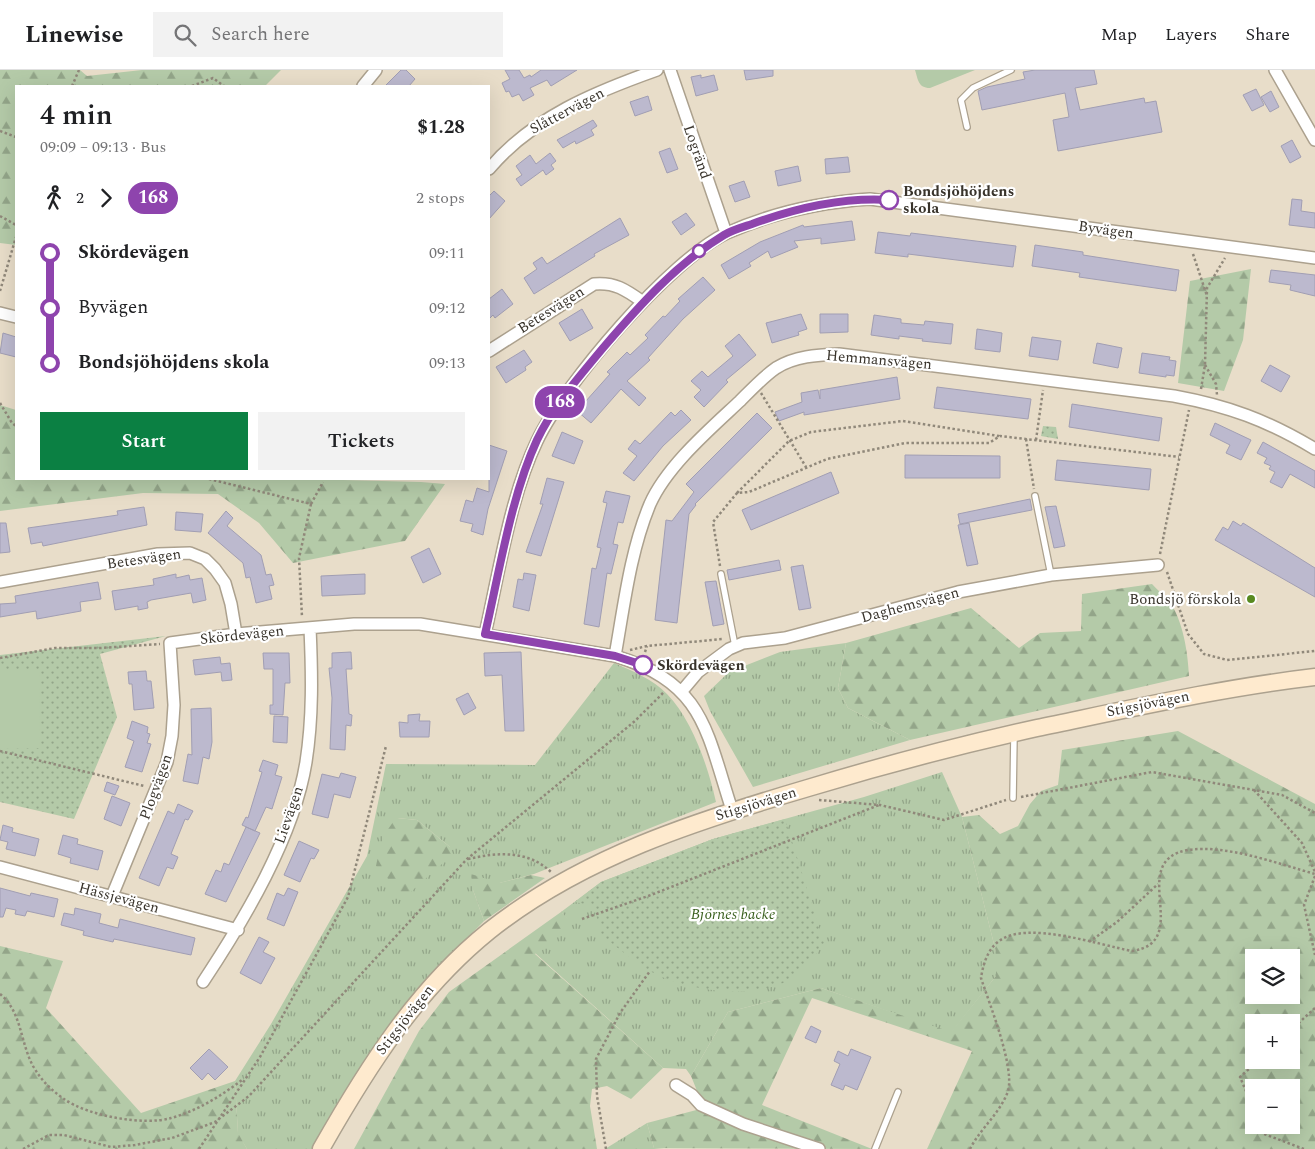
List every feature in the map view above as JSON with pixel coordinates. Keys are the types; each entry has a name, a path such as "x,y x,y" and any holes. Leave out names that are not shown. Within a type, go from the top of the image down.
{"main road":[{"name":"Stigsjövägen","path":"321,1149 384,1046 408,1012 455,962 489,931 519,909 574,875 640,845 732,810 846,776 1014,733 1209,692 1315,677"}],"street":[{"path":"364,85 376,70"},
{"name":"Slåttervägen","path":"490,168 505,150 530,129 559,112 592,95 658,70"},
{"name":"Logränd","path":"670,70 726,234"},
{"path":"1275,70 1315,140"},
{"name":"Byvägen","path":"485,634 516,500 537,440 569,389 643,302 699,251 726,234 788,212 815,205 870,199 1315,258"},
{"name":"Betesvägen","path":"490,349 594,284 607,283 619,286 643,302"},
{"path":"0,314 15,317"},
{"name":"Hemmansvägen","path":"615,656 642,526 651,503 665,480 702,437 755,387 777,368 797,359 838,354 1196,400 1216,404 1267,422 1315,449"},
{"name":"Betesvägen","path":"0,582 158,554 190,553 205,559 225,583 236,634"},
{"name":"Daghemsvägen","path":"677,688 735,646 743,643 785,638 958,592 1051,575 1158,565"},
{"name":"Skördevägen","path":"170,643 236,634 354,624 420,624 615,656 643,665 677,688 695,709 706,730 732,810"},
{"name":"Lievägen","path":"203,982 238,930 258,893 281,840 306,764 311,724 313,678 306,629"},
{"name":"Plogvägen","path":"112,896 167,762 172,736 174,705 170,643"},
{"name":"Hässjevägen","path":"0,867 238,930"},
{"path":"676,1085 692,1095 701,1105 743,1124 819,1149"}],"lane":[{"path":"967,127 961,100 973,88 1011,70"},
{"path":"1035,496 1051,575"},
{"path":"721,574 735,646"},
{"path":"1013,798 1014,733"},
{"path":"876,1149 898,1092"}],"path":[{"path":"72,85 79,70"},
{"path":"194,85 212,78 222,85"},
{"path":"0,131 15,137"},
{"path":"0,216 15,224"},
{"path":"0,291 15,239"},
{"path":"1193,242 1192,255 1207,297"},
{"path":"1227,247 1226,256 1207,288 1205,365 1179,457 1158,565 1168,573 1188,634 1204,654 1227,660 1315,651"},
{"path":"1205,365 1216,384 1216,404"},
{"path":"1036,440 1042,393"},
{"path":"762,394 806,467"},
{"path":"0,402 15,425"},
{"path":"721,574 713,522 737,493 789,441 811,432 895,421 1000,436 1179,457"},
{"path":"737,493 749,492 827,459 904,443 989,443 1000,436"},
{"path":"1026,439 1035,496"},
{"path":"213,480 311,504"},
{"path":"306,629 299,558 311,504 322,482"},
{"path":"615,656 636,647 721,638 735,646"},
{"path":"0,658 55,648 100,648 170,643"},
{"path":"645,652 647,646"},
{"path":"636,647 641,650"},
{"path":"23,1149 49,1135 64,1135 111,1147 135,1146 172,1138 215,1122 249,1096 467,859 677,688"},
{"path":"199,1149 215,1122 260,1057 348,897 386,746"},
{"path":"0,751 157,789"},
{"path":"814,800 880,805 944,820 999,801 1152,772 1282,795 1315,813"},
{"path":"1253,790 1302,843 1315,874 1304,906 1315,955"},
{"path":"582,920 651,895 880,805"},
{"path":"970,1149 977,1135 1008,1091 1008,1064 981,978 989,953 998,941 1009,936 1026,933 1089,942 1132,952 1144,950 1153,944 1161,927 1158,884 1165,863 1174,854 1188,850 1231,853 1315,874"},
{"path":"467,859 505,854 522,855 534,859 555,877"},
{"path":"1089,942 1117,922 1158,884"},
{"path":"606,1149 598,1096 596,1059 620,1013 650,971"},
{"path":"0,994 10,1002 16,1016 23,1044 33,1065 46,1085 76,1106 137,1120 155,1121 172,1118 202,1105 246,1078"},
{"path":"1300,1022 1315,1008"},
{"path":"1245,1089 1240,1077 1248,1069"},
{"path":"1264,1134 1304,1149"}],"green space":[{"path":"0,70 80,70 87,76 142,70 281,70 266,85 15,85 15,245 0,243"},
{"path":"915,70 975,70 926,88 921,85"},
{"path":"1251,269 1243,340 1224,391 1178,383 1190,281"},
{"path":"0,405 15,410 15,480 343,480 445,484 405,541 293,563 259,523 218,494 143,493 0,511"},
{"path":"1043,426 1056,427 1058,439 1041,436"},
{"path":"1152,584 1169,601 1178,617 1186,647 1189,676 910,740 848,708 838,688 846,643 971,608 1019,648 1040,633 1081,631 1082,594"},
{"path":"166,636 100,654 117,717 74,819 0,802 0,655"},
{"path":"846,643 838,688 848,708 910,740 753,787 710,711 704,696 729,672 780,652"},
{"path":"614,663 655,684 676,705 698,745 709,774 716,802 534,874 473,890 484,921 426,980 314,1149 247,1149 238,1134 235,1081 271,1024 367,856 386,764 535,765","holes":["397,818 417,820 450,847"]},
{"path":"0,671 39,671 40,748 0,749"},
{"path":"1178,731 1315,804 1315,1149 927,1149 972,1051 812,998 762,1105 872,1149 654,1148 647,1123 704,1108 691,1076 728,1012 821,988 951,1032 996,976 996,952 962,817 979,815 1000,834 1018,826 1030,804 1041,791 1058,785 1062,750"},
{"path":"942,772 962,817 996,952 996,976 951,1033 821,988 728,1012 691,1076 686,1069 663,1068 535,953 569,921 561,912 601,882 713,839 864,797"},
{"path":"397,818 417,820 450,847 452,855 405,897 376,866 385,834"},
{"name":"Björnes backe","path":"785,819 824,943 812,960 798,974 772,987 755,990 718,991 681,984 664,978 644,967 601,935 594,906 575,902 601,882 713,839"},
{"path":"471,874 499,883 531,875 545,878 484,921 473,890"},
{"path":"561,912 570,921 535,954 663,1068 631,1099 607,1086 592,1089 590,1106 597,1149 354,1149 419,1031 449,992"},
{"path":"0,946 63,961 46,1008 141,1113 235,1081 238,1133 247,1149 0,1149"},
{"path":"647,1123 654,1148 664,1149 605,1149"}],"building":[{"path":"401,70 406,70 415,79 410,85 386,85"},
{"path":"505,70 519,70 524,78 530,75 531,77 541,70 577,70 551,86 547,80 530,88 534,95 523,101 519,94 512,97 509,91 506,92 502,83 510,79"},
{"path":"744,70 773,70 773,76 746,80"},
{"path":"1035,70 1094,70 1097,84 1075,88 1080,110 1144,98 1145,103 1156,101 1162,132 1058,151 1053,120 1069,117 1065,93 982,110 978,91 987,87 1025,79 1023,72"},
{"path":"701,75 701,78 714,75 718,90 696,96 691,77"},
{"path":"1256,89 1264,105 1252,111 1243,95"},
{"path":"1271,91 1279,107 1270,112 1261,97"},
{"path":"648,96 652,110 635,116 630,102"},
{"path":"593,120 597,126 591,130 594,135 576,144 575,141 563,148 557,140"},
{"path":"1292,140 1301,157 1290,163 1281,146"},
{"path":"670,148 678,169 667,173 659,152"},
{"path":"550,153 556,161 551,165 554,169 546,175 543,170 521,186 516,179 522,175 516,166 530,155 536,164"},
{"path":"848,157 850,172 826,174 825,159"},
{"path":"798,166 801,181 778,186 775,171"},
{"path":"744,181 750,197 735,202 729,186"},
{"path":"494,191 505,201 490,218 490,195"},
{"path":"1292,199 1302,200 1301,211 1315,213 1315,228 1289,225"},
{"path":"686,213 695,225 681,235 672,222"},
{"path":"620,218 629,235 594,254 595,256 534,294 524,278 537,269 533,263 542,257 547,264"},
{"path":"852,221 855,240 821,244 821,238 794,241 798,247 771,258 768,251 749,263 751,266 729,279 721,265 760,242 803,225 804,227"},
{"path":"878,232 910,236 911,233 1016,246 1013,267 908,254 908,257 875,253"},
{"path":"1035,245 1083,252 1083,255 1179,270 1176,291 1079,277 1080,273 1032,266"},
{"path":"1271,270 1315,275 1315,296 1290,290 1291,285 1269,282"},
{"path":"703,277 715,290 683,319 648,358 650,360 627,381 646,398 639,406 621,389 591,423 577,411 610,374 607,372 627,352 630,355 648,338 645,335 680,301 678,299"},
{"path":"502,289 513,304 495,318 493,315 490,318 490,298"},
{"path":"582,309 593,328 570,341 559,323"},
{"path":"801,314 807,329 798,332 799,335 772,343 766,323"},
{"path":"820,314 848,314 848,332 820,333"},
{"path":"874,315 901,319 901,323 924,325 925,321 953,324 951,344 899,336 899,339 871,335"},
{"path":"977,329 1002,333 1000,352 975,349"},
{"path":"3,333 15,337 15,357 0,353"},
{"path":"739,334 756,355 726,380 728,382 704,407 694,397 701,390 691,381 702,371 708,377 733,356 725,346"},
{"path":"1032,337 1061,341 1058,360 1029,356"},
{"path":"1097,343 1122,348 1118,368 1093,363"},
{"path":"524,350 532,362 525,367 526,370 506,383 496,367"},
{"path":"1142,353 1170,357 1169,360 1176,361 1174,376 1166,375 1166,377 1139,373"},
{"path":"1270,365 1290,376 1281,392 1261,381"},
{"path":"897,377 900,399 804,415 804,412 779,421 775,412 802,402 801,393 818,390 820,399 820,390"},
{"path":"937,387 1031,399 1028,419 934,408"},
{"path":"1072,404 1162,418 1159,441 1069,427"},
{"path":"681,410 691,420 663,446 634,481 623,473 637,456 628,449 635,440 640,444 671,412 675,416"},
{"path":"757,413 772,428 695,504 689,514 677,623 655,620 666,520 672,521 694,492 686,484"},
{"path":"1215,423 1251,440 1241,460 1226,453 1230,445 1210,435"},
{"path":"562,432 583,441 574,464 552,456"},
{"path":"1263,442 1315,471 1315,488 1290,474 1282,488 1270,482 1275,472 1269,469 1271,466 1264,463 1267,458 1257,453"},
{"path":"490,445 507,451 488,509 483,535 471,531 473,524 460,521 466,500 473,502 477,488 489,492"},
{"path":"905,455 1000,456 1000,478 905,478"},
{"path":"1057,460 1151,469 1149,490 1055,480"},
{"path":"831,472 839,493 751,530 742,510"},
{"path":"547,478 564,482 541,556 526,552 543,504 540,504"},
{"path":"606,491 630,496 623,523 618,522 613,544 618,545 611,574 607,573 599,627 584,624 592,568 596,569 601,548 597,547 607,503 603,502"},
{"path":"1030,499 1032,510 960,524 958,514"},
{"path":"1056,506 1065,546 1054,548 1045,507"},
{"path":"144,507 147,525 43,546 42,542 31,544 28,528 118,515 117,511"},
{"path":"226,511 233,518 227,526 261,555 266,575 271,574 274,585 269,586 272,599 256,603 250,577 246,578 243,563 208,533"},
{"path":"176,512 203,514 201,532 175,530"},
{"path":"1233,521 1241,526 1243,523 1315,568 1315,597 1215,540 1223,527 1228,530"},
{"path":"0,523 6,523 10,552 0,553"},
{"path":"969,523 978,564 967,566 958,525"},
{"path":"429,548 441,574 423,583 411,557"},
{"path":"779,560 781,570 729,580 727,570"},
{"path":"803,565 811,608 799,610 791,567"},
{"path":"524,573 536,575 529,611 513,607 518,579 523,580"},
{"path":"176,574 176,578 189,575 190,580 202,578 206,600 193,603 191,593 151,600 147,602 148,608 138,610 138,606 115,610 112,591 154,585 153,579"},
{"path":"365,574 365,594 322,596 321,576"},
{"path":"716,581 724,624 713,626 705,582"},
{"path":"98,582 101,599 80,602 81,611 37,619 36,611 0,617 0,604 16,603 15,596"},
{"path":"351,652 352,669 346,669 349,714 352,715 351,726 346,725 345,750 330,749 332,698 329,668 332,668 332,653"},
{"path":"521,652 524,731 505,731 502,675 485,676 484,653"},
{"path":"263,653 289,653 290,683 285,683 283,715 270,714 270,705 273,705 273,669 264,669"},
{"path":"220,657 221,664 230,663 232,680 222,681 221,672 195,675 193,660"},
{"path":"146,671 147,681 151,681 154,708 134,710 132,684 129,684 128,672"},
{"path":"468,693 476,708 464,715 456,699"},
{"path":"211,708 212,742 209,759 203,757 198,784 183,781 188,754 192,755 191,709"},
{"path":"420,714 419,721 430,721 429,737 400,737 399,722 408,723 408,715"},
{"path":"274,716 288,717 287,743 273,742"},
{"path":"132,721 148,727 147,733 150,734 147,743 151,744 142,772 125,767 134,741 127,738"},
{"path":"263,760 278,765 275,775 282,777 272,809 266,807 255,831 242,825 246,817 248,818 262,772 259,771"},
{"path":"341,773 356,777 350,798 334,794 328,818 312,814 322,774 339,778"},
{"path":"107,782 119,786 115,795 104,791"},
{"path":"112,796 130,803 121,826 104,819"},
{"path":"178,804 193,811 188,820 185,819 171,854 178,857 173,869 167,867 159,886 139,878 168,811 174,814"},
{"path":"3,825 13,828 12,832 39,839 35,856 6,849 8,842 0,840"},
{"path":"246,827 260,833 226,902 205,894 216,870 221,872 224,863 229,865"},
{"path":"63,835 78,839 77,844 103,851 98,870 70,863 71,858 58,854"},
{"path":"299,841 319,850 314,859 311,858 300,882 284,875"},
{"path":"0,888 30,896 31,893 58,899 54,917 27,911 25,916 15,914 16,910 6,908 3,917 0,917"},
{"path":"288,888 298,892 284,926 267,919 277,893 284,896"},
{"path":"75,908 101,914 99,923 118,928 120,919 195,938 191,955 114,939 113,942 83,935 84,931 61,925 64,913 74,915"},
{"path":"259,937 269,942 263,952 275,958 261,984 240,973"},
{"path":"811,1026 821,1031 816,1043 805,1038"},
{"path":"209,1049 228,1067 215,1080 208,1073 202,1080 190,1068"},
{"path":"851,1049 871,1057 857,1090 845,1085 843,1090 831,1085 840,1064 834,1061 838,1051 848,1056"}],"bus line":[{"name":"168","path":"643,665 615,656 485,634 516,500 537,440 569,389 619,329 643,302 699,251 726,234 788,212 847,200 889,200"}],"place":[{"name":"Bondsjöhöjdens skola","path":"889,200"},
{"name":"Bondsjö förskola","path":"1251,599"},
{"name":"Skördevägen","path":"643,665"}]}
